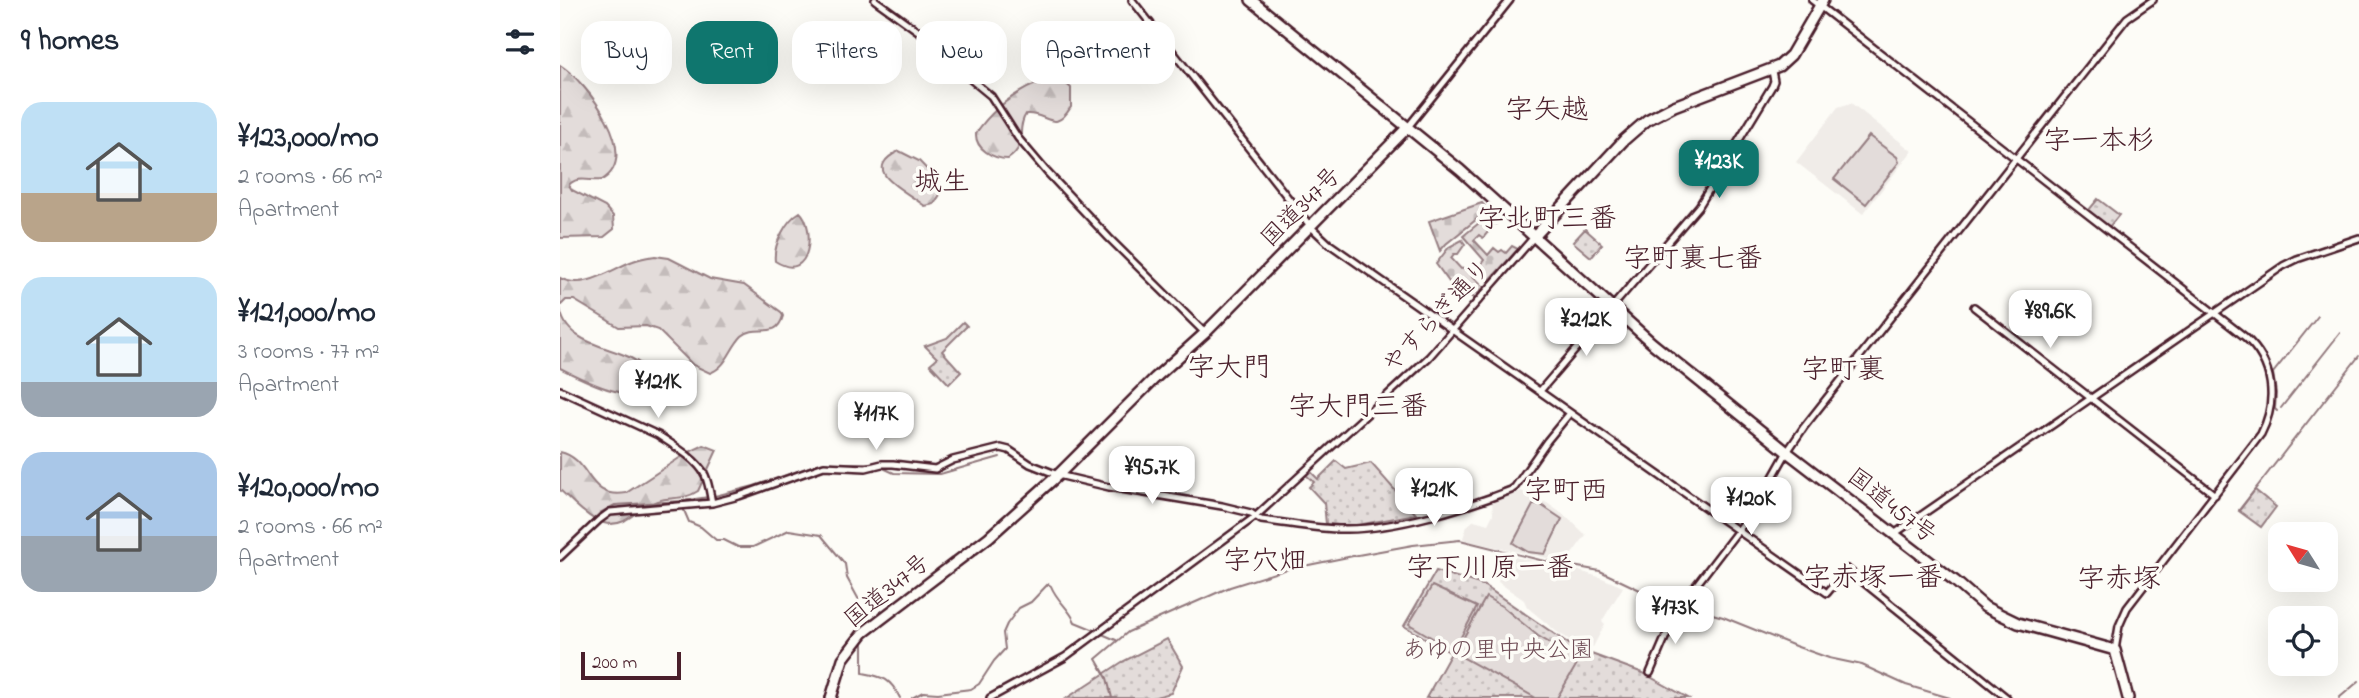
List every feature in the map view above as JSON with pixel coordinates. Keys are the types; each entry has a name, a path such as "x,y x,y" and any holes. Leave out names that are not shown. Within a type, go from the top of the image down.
{"highway":[{"path":"1251,0 1460,170 1534,237 1624,140 1647,120 1674,106 1772,71 1779,66 1791,55 1818,2"},
{"name":"国道347号","path":"831,698 843,659 863,633 989,537 1058,475 1155,378 1205,333 1408,127"},
{"name":"国道457号","path":"1534,237 1612,307 1787,452 1985,607 2018,622 2115,650"},
{"path":"2115,650 2128,698"}],"street":[{"path":"875,0 918,32 991,96 1018,138 1046,171 1205,333"},
{"path":"1132,0 1311,227 1348,258 1827,593 1847,569 2007,698"},
{"path":"1408,127 1510,0"},
{"path":"1650,673 1677,610 1762,499 1787,452 1927,270 2127,19 2153,0"},
{"path":"1818,2 2256,348 2269,373 2272,398 2269,416 2261,434 2127,608 2119,625 2115,650"},
{"path":"1540,391 1689,219 1772,86 1772,71"},
{"name":"やすらぎ通り","path":"990,698 1044,670 1094,637 1256,516 1429,357 1534,237"},
{"path":"1894,534 2290,262 2359,238"},
{"path":"1974,307 2214,495"},
{"path":"560,390 658,435 671,444 702,470 707,478 711,498"},
{"path":"560,557 610,512 687,506 711,498 739,496 824,466 866,468 893,464 935,469 953,460 1001,448 1058,475 1222,506 1251,513 1261,520 1350,529 1410,520 1481,502 1515,487 1570,413"}],"shaded area":[{"path":"1851,103 1912,151 1863,214 1796,162 1838,107"},
{"path":"1521,491 1547,503 1586,535 1566,562 1463,538 1467,526 1474,520 1488,524 1493,514 1492,501"},
{"path":"1505,555 1576,570 1623,587 1602,621 1605,624 1593,647 1570,640 1557,632 1527,607 1524,600 1498,582"}],"green space":[{"path":"560,65 584,87 596,103 614,138 617,154 613,169 602,180 580,180 569,185 572,190 605,207 613,216 614,229 604,237 560,238"},
{"path":"1036,84 1067,84 1071,88 1071,107 1060,120 1055,121 1026,114 1020,143 1014,154 1008,159 991,155 978,144 976,133 1000,107"},
{"path":"1869,136 1897,157 1899,162 1866,204 1834,179"},
{"path":"899,151 919,161 940,183 941,193 934,204 925,206 896,186 884,173 883,166 888,158"},
{"path":"2098,199 2119,215 2109,227 2088,211"},
{"path":"1482,203 1488,210 1440,251 1429,221"},
{"path":"800,212 808,229 807,250 804,259 797,265 788,266 775,261 776,248 785,227"},
{"path":"1490,214 1499,222 1483,238 1479,235 1474,240 1488,255 1494,248 1506,253 1512,246 1518,249 1488,282 1477,269 1484,260 1463,236"},
{"path":"1585,229 1602,244 1591,257 1573,242"},
{"path":"1462,240 1465,244 1458,254 1451,258 1484,287 1474,298 1452,286 1436,264 1449,247"},
{"path":"655,256 669,258 710,279 744,285 781,312 783,316 780,324 771,330 748,332 742,336 724,362 710,373 693,365 658,330 646,326 619,327 574,300 566,300 560,306 560,278 578,282 588,280 636,260"},
{"path":"560,307 563,319 577,335 636,361 656,377 657,386 647,392 623,393 595,385 560,368"},
{"path":"963,322 967,326 942,351 961,372 949,384 930,364 937,358 925,346 947,338"},
{"path":"704,445 717,450 698,491 653,503 624,521 614,524 597,520 581,510 560,490 560,452 578,462 603,491 613,494 626,493"},
{"path":"1336,461 1346,469 1371,463 1416,514 1353,526 1326,524 1324,503 1309,487 1314,482 1306,475 1310,471 1318,479"},
{"path":"2255,490 2276,507 2261,527 2239,511"},
{"path":"1533,505 1541,505 1562,519 1545,554 1528,552 1513,543"},
{"name":"あゆの里中央公園","path":"1436,571 1483,585 1575,648 1643,673 1688,698 1426,698 1451,653 1404,626"},
{"path":"1432,586 1477,607 1455,648 1451,649 1409,624"},
{"path":"1486,597 1503,607 1538,636 1575,658 1577,664 1557,698 1536,698 1455,653"},
{"path":"1167,639 1183,666 1171,693 1152,698 1067,698 1122,662"}],"waterway":[{"path":"2295,263 2359,242"},
{"path":"2266,281 2287,267"},
{"path":"2277,411 2273,373 2318,316"},
{"path":"2281,408 2340,333"},
{"path":"2239,510 2359,356"},
{"path":"881,467 894,473 940,474 1000,457"},
{"path":"573,541 600,513 615,505 715,496 818,464 871,463"},
{"path":"683,508 689,522 701,527 716,540 724,540 738,547 753,547 789,530 821,535 845,564 847,578 859,600 864,629"},
{"path":"1112,698 1107,678 1096,659 1128,632 1230,587 1284,570 1413,545 1460,540 1540,560 1600,571 1659,599 1723,617 1795,646 1829,658 1862,665 1906,685 1950,698"},
{"path":"912,698 923,692 971,689 979,684 1005,649 1003,633 1007,624 1019,608 1031,602 1048,584 1075,622 1097,631"},
{"path":"1102,634 1116,640"},
{"path":"863,639 863,673 885,679 900,698"},
{"path":"2339,698 2359,681"}],"district":[{"name":"字矢越","path":"1547,111"},
{"name":"字一本杉","path":"2099,142"},
{"name":"城生","path":"942,183"},
{"name":"字北町三番","path":"1547,220"},
{"name":"字町裏七番","path":"1693,260"},
{"name":"字大門","path":"1229,369"},
{"name":"字町裏","path":"1843,371"},
{"name":"字大門三番","path":"1358,408"},
{"name":"字町西","path":"1566,492"},
{"name":"字穴畑","path":"1265,562"},
{"name":"字下川原一番","path":"1490,569"},
{"name":"字赤塚一番","path":"1873,579"},
{"name":"字赤塚","path":"2119,580"}]}
